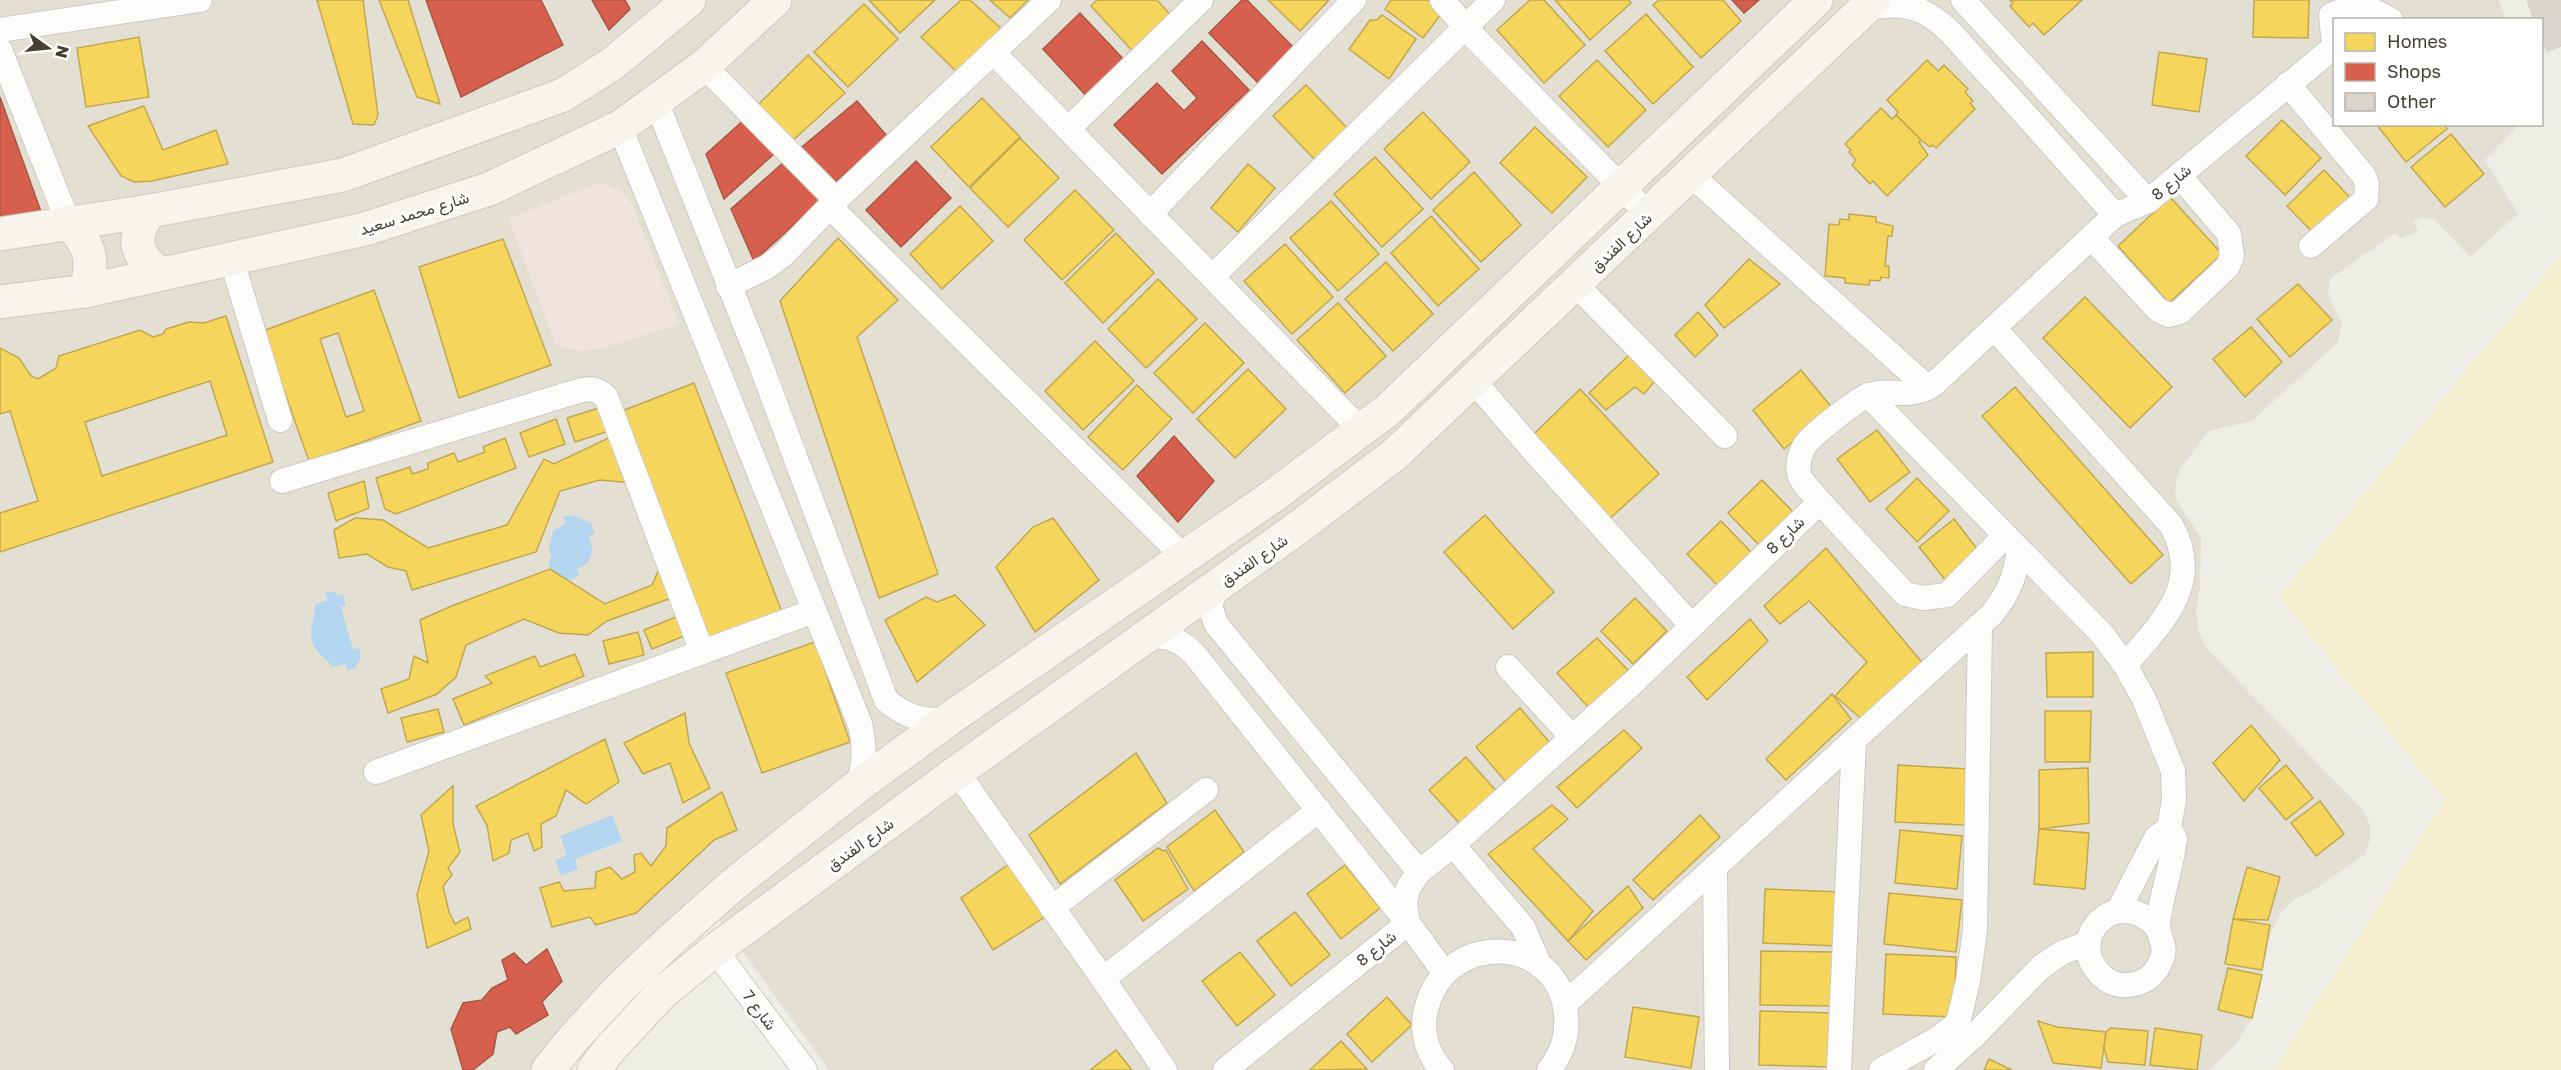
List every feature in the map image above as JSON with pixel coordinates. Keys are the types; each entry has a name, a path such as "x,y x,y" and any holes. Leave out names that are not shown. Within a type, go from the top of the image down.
{"street":[{"path":"0,30 200,0"},
{"path":"0,234 69,222 150,212 344,175 563,95 612,64 689,0"},
{"name":"شارع محمد سعيد","path":"0,302 86,291 365,229 489,189 620,128 704,66 775,0"},
{"path":"728,286 767,267 784,254 833,203 1048,0"},
{"path":"1150,214 1354,0"},
{"path":"1442,0 1649,215"},
{"path":"1212,277 1493,0"},
{"path":"548,1070 613,996 673,938 734,884 858,786 949,719 1274,496 1389,409 1816,0"},
{"path":"1963,0 2148,201"},
{"path":"1068,129 1190,3"},
{"path":"1870,4 1905,6 1923,12 1940,22 2008,94 2115,215"},
{"name":"شارع الفندق","path":"594,1070 662,993 715,950 957,772 1296,529 1394,455 1870,4"},
{"name":"شارع 8","path":"2333,36 2331,15 2346,8 2362,7 2378,11 2388,18"},
{"name":"شارع 8","path":"1928,388 2115,215 2148,201 2333,47"},
{"path":"0,50 69,222 82,236 90,253 91,272 86,291"},
{"path":"993,52 1362,431"},
{"path":"704,66 833,203 1184,557"},
{"path":"2288,84 2364,176 2367,184 2366,199 2311,246"},
{"path":"656,101 756,352 886,700 899,711 915,718 932,721 949,719"},
{"path":"620,128 860,723 865,744 864,766 858,786"},
{"path":"1691,175 1928,388 1914,394 1892,392 1869,395 1854,404 1806,444 1799,458 1799,476 1820,502 1905,594 1923,598 1947,595 2012,543"},
{"path":"2091,237 2158,310 2169,315 2180,312 2228,266 2232,245 2223,225 2179,175"},
{"path":"150,212 139,227 137,246 145,263 161,274"},
{"path":"231,258 280,420"},
{"path":"1576,285 1725,436"},
{"path":"1994,328 2171,525 2181,542 2185,560 2183,579 2175,601 2164,620 2125,665"},
{"path":"1474,381 1532,449 1692,626"},
{"path":"282,481 574,392 589,388 599,390 606,397 702,652"},
{"path":"1869,395 2102,633 2125,665 2144,699 2173,771 2174,800 2169,828 2156,838 2118,911"},
{"path":"1274,496 1296,529"},
{"name":"شارع 8","path":"1225,1070 1408,923 1404,903 1408,888 1419,872 1453,845 1572,737 1692,626 1820,502"},
{"path":"1565,1004 1980,625 2005,597 2016,574 2012,543"},
{"path":"1216,586 1210,605 1216,624 1419,872"},
{"path":"376,772 814,611"},
{"path":"1881,1070 1937,1039 1958,1023 1966,989 1975,930 1980,625"},
{"path":"1148,636 1168,637 1186,645 1319,810 1444,972"},
{"path":"1508,668 1572,737"},
{"path":"1839,1070 1854,740"},
{"path":"957,772 1165,1070"},
{"path":"1052,908 1206,790"},
{"path":"1103,979 1319,810"},
{"path":"2157,927 2175,843 2174,834 2169,828"},
{"path":"1453,845 1522,927 1540,966"},
{"path":"1715,867 1717,1070"},
{"path":"2133,910 2147,916 2157,927 2163,941 2162,961 2155,972 2138,984 2117,984 2102,977 2090,960 2089,943 2093,930 2101,919 2118,911 2133,910"},
{"path":"1936,1070 2041,967 2063,952 2089,943"},
{"name":"شارع 7","path":"715,950 805,1070"},
{"path":"1440,1069 1425,1040 1424,1016 1431,992 1444,972 1470,956 1480,952 1501,951 1521,955 1540,966 1556,983 1565,1004 1567,1031 1559,1057 1549,1070"}],"shaded area":[{"path":"0,0 2499,0 2505,18 2333,18 2333,126 2514,126 2516,128 2485,160 2518,214 2470,257 2435,220 2421,217 2413,221 2418,232 2401,238 2395,233 2330,279 2328,294 2342,324 2338,342 2252,421 2209,431 2180,469 2176,480 2175,492 2178,503 2201,538 2200,588 2196,608 2198,629 2206,648 2364,811 2370,825 2370,839 2365,854 2314,890 2295,899 2280,914 2271,933 2252,1018 2235,1045 2209,1070 829,1070 718,918 656,972 562,1070 0,1070"},
{"path":"594,184 609,185 623,191 633,206 679,324 597,350 576,351 556,345 508,219"}],"sand":[{"path":"2561,256 2561,1070 2274,1070 2445,800 2279,597"}],"water":[{"path":"573,515 591,523 595,533 588,537 592,547 589,560 576,569 580,574 571,580 552,575 548,561 552,558 549,549 553,531 566,523 563,517"},
{"path":"334,591 337,595 343,594 346,605 341,607 353,649 359,648 361,657 354,669 347,670 346,664 332,667 312,642 311,631 315,604 328,600 325,593"},
{"path":"612,815 622,841 575,859 578,869 561,876 555,860 567,855 560,836"}],"building: Homes":[{"path":"317,0 363,0 378,115 374,125 353,124"},
{"path":"379,0 408,0 440,104 417,97"},
{"path":"869,0 935,0 900,33"},
{"path":"961,0 970,0 1005,32 960,75 921,37"},
{"path":"990,0 1028,0 1010,18"},
{"path":"1097,0 1157,0 1176,21 1138,57 1091,6"},
{"path":"1268,0 1329,0 1300,31"},
{"path":"1391,0 1437,0 1445,9 1423,38 1385,9"},
{"path":"1530,0 1544,0 1585,45 1544,83 1497,30"},
{"path":"1555,0 1629,0 1631,3 1590,40"},
{"path":"1659,0 1723,0 1741,21 1701,58 1653,5"},
{"path":"2010,0 2082,0 2044,35 2033,23 2029,27 2010,6 2013,3"},
{"path":"2254,0 2309,0 2308,38 2253,37"},
{"path":"864,4 898,39 848,87 814,52"},
{"path":"1646,14 1693,67 1653,104 1605,51"},
{"path":"1382,15 1416,39 1389,79 1349,49 1370,20 1377,20"},
{"path":"139,37 149,97 86,107 77,48"},
{"path":"2159,52 2207,59 2199,112 2152,105"},
{"path":"808,55 845,93 791,142 758,105"},
{"path":"1597,60 1646,110 1608,147 1559,96"},
{"path":"1927,60 1938,71 1944,65 1968,89 1965,92 1973,101 1970,103 1975,109 1936,148 1932,145 1930,147 1921,140 1896,115 1898,112 1887,100"},
{"path":"1306,85 1352,133 1319,164 1273,116"},
{"path":"982,98 1020,137 969,187 931,147"},
{"path":"144,106 163,150 216,130 228,164 152,181 134,182 121,176 88,126"},
{"path":"1881,108 1892,119 1896,115 1921,140 1919,142 1928,155 1887,196 1873,181 1870,184 1852,165 1856,160 1845,144"},
{"path":"1423,112 1470,162 1431,199 1384,149"},
{"path":"2282,120 2321,158 2285,195 2246,156"},
{"path":"2378,126 2445,126 2447,129 2406,162"},
{"path":"1535,127 1587,177 1552,213 1500,163"},
{"path":"2451,134 2484,174 2445,207 2411,167"},
{"path":"1020,138 1059,178 1008,227 970,188"},
{"path":"1375,157 1423,209 1382,247 1334,194"},
{"path":"1248,164 1275,188 1238,232 1211,208"},
{"path":"2324,170 2357,205 2320,240 2287,206"},
{"path":"1474,172 1521,225 1481,262 1433,210"},
{"path":"1075,190 1114,230 1062,280 1024,240"},
{"path":"2170,197 2222,254 2169,303 2118,246"},
{"path":"1331,201 1379,254 1338,291 1290,238"},
{"path":"960,206 993,241 942,289 910,254"},
{"path":"1849,214 1876,217 1876,222 1893,226 1892,236 1888,236 1885,266 1889,266 1889,278 1881,277 1880,281 1870,280 1869,285 1845,283 1845,278 1825,276 1829,224 1839,225 1840,219 1849,220"},
{"path":"1431,216 1479,269 1438,306 1391,253"},
{"path":"1116,233 1154,273 1103,323 1065,283"},
{"path":"838,238 898,300 857,337 938,574 879,598 780,301"},
{"path":"503,239 551,365 459,398 419,267"},
{"path":"1285,244 1333,297 1292,334 1244,281"},
{"path":"1749,259 1780,284 1724,328 1705,305"},
{"path":"1386,262 1433,314 1393,351 1345,299"},
{"path":"1158,279 1197,319 1146,368 1108,329"},
{"path":"2298,284 2332,320 2290,357 2257,319"},
{"path":"374,290 421,421 309,461 263,331","holes":["338,333 364,411 346,417 320,339"]},
{"path":"2085,297 2172,387 2130,428 2043,338"},
{"path":"1338,303 1386,356 1345,393 1297,340"},
{"path":"1698,312 1718,335 1695,357 1675,335"},
{"path":"226,316 273,462 0,552 0,513 38,501 10,411 0,414 0,348 19,358 31,376 38,379 56,368 59,356 140,330 153,337 163,334 166,329 189,322 204,323","holes":["210,381 227,435 102,476 85,422"]},
{"path":"1205,323 1244,363 1193,413 1154,373"},
{"path":"2251,327 2282,362 2245,397 2213,359"},
{"path":"1095,341 1134,381 1083,430 1045,391"},
{"path":"1629,355 1654,382 1644,394 1635,387 1606,410 1589,393"},
{"path":"1248,369 1286,409 1235,458 1197,419"},
{"path":"1801,370 1833,409 1784,449 1753,410"},
{"path":"694,383 783,615 710,643 622,411"},
{"path":"1137,385 1172,419 1123,470 1088,437"},
{"path":"2015,387 2163,555 2131,584 1982,416"},
{"path":"1580,389 1659,474 1606,522 1532,436"},
{"path":"602,407 609,431 575,442 567,418"},
{"path":"556,419 565,444 529,457 520,433"},
{"path":"1877,430 1910,472 1870,502 1837,459"},
{"path":"619,433 631,483 600,480 560,491 536,552 412,590 406,571 388,567 367,554 339,558 334,530 355,518 383,520 428,548 507,525 544,459 554,464"},
{"path":"505,438 516,468 396,514 385,509 376,478 410,467 412,474 428,469 428,463 454,453 458,462 485,452 483,447"},
{"path":"1917,478 1949,511 1917,542 1886,509"},
{"path":"1762,480 1794,513 1760,546 1728,513"},
{"path":"364,481 369,508 336,521 328,493"},
{"path":"1485,515 1554,592 1513,629 1444,552"},
{"path":"1053,518 1099,580 1035,632 996,567 1033,527"},
{"path":"1954,519 1981,554 1946,581 1919,547"},
{"path":"1721,521 1753,554 1719,587 1687,554"},
{"path":"1826,548 1925,666 1864,721 1835,696 1867,662 1809,601 1780,624 1764,606"},
{"path":"662,562 680,595 607,621 588,635 559,633 524,619 466,645 456,677 437,694 388,713 381,689 409,679 414,656 428,663 420,620 550,569 605,604 652,585"},
{"path":"955,595 985,625 917,682 885,620 926,597 937,602"},
{"path":"1635,598 1667,631 1633,664 1601,631"},
{"path":"681,615 689,634 652,649 644,630"},
{"path":"1750,619 1768,641 1707,700 1687,677"},
{"path":"638,632 644,655 609,664 603,641"},
{"path":"1597,638 1628,670 1590,709 1557,673"},
{"path":"815,642 850,742 762,773 726,673"},
{"path":"2093,652 2093,697 2047,697 2046,653"},
{"path":"575,654 584,676 464,725 453,699 492,683 485,676 535,656 540,667"},
{"path":"1832,694 1851,719 1786,780 1766,759"},
{"path":"1520,708 1550,743 1506,782 1476,747"},
{"path":"438,709 444,732 407,742 401,718"},
{"path":"2045,711 2091,711 2090,762 2045,762"},
{"path":"685,713 689,743 710,788 683,803 670,763 643,774 624,743"},
{"path":"2251,725 2280,760 2244,801 2213,763"},
{"path":"1624,730 1642,748 1577,808 1557,787"},
{"path":"605,739 619,782 586,804 566,790 556,816 541,824 542,847 534,851 528,833 511,840 509,853 493,861 487,825 476,806"},
{"path":"1136,753 1167,803 1060,884 1029,835"},
{"path":"1466,757 1498,793 1461,825 1429,790"},
{"path":"1898,765 1968,769 1965,825 1895,822"},
{"path":"2286,765 2313,798 2286,820 2259,788"},
{"path":"2088,768 2089,823 2039,829 2039,770"},
{"path":"453,786 453,824 460,852 448,868 452,875 443,886 449,912 455,924 468,917 471,929 427,948 417,895 429,851 421,815"},
{"path":"722,792 737,830 714,840 636,913 596,925 590,917 552,927 540,888 559,882 564,891 595,888 596,872 610,867 622,879 635,872 634,855 641,853 651,866 666,846 667,828"},
{"path":"2320,801 2344,834 2316,856 2291,823"},
{"path":"1552,805 1568,819 1533,849 1593,911 1568,941 1488,854"},
{"path":"1215,810 1244,852 1194,891 1167,847"},
{"path":"1700,815 1720,837 1653,900 1633,880"},
{"path":"2039,829 2089,833 2085,889 2034,884"},
{"path":"1900,830 1962,836 1957,889 1895,883"},
{"path":"1158,848 1166,850 1188,889 1143,921 1115,880"},
{"path":"1013,861 1048,915 993,950 961,898"},
{"path":"1345,865 1380,908 1341,939 1307,894"},
{"path":"2247,867 2280,877 2268,920 2233,919"},
{"path":"1628,886 1643,908 1586,960 1568,941"},
{"path":"1765,889 1839,892 1837,946 1763,943"},
{"path":"1889,893 1962,900 1956,952 1884,944"},
{"path":"1295,912 1330,955 1291,986 1257,941"},
{"path":"2233,919 2270,925 2262,970 2225,964"},
{"path":"1761,951 1837,952 1836,1006 1760,1005"},
{"path":"1240,952 1275,995 1237,1026 1202,981"},
{"path":"1886,954 1956,957 1954,1017 1883,1014"},
{"path":"2228,968 2262,975 2252,1018 2218,1010"},
{"path":"1387,997 1412,1025 1372,1062 1347,1034"},
{"path":"1633,1007 1699,1017 1691,1068 1625,1057"},
{"path":"1760,1011 1835,1013 1834,1067 1759,1065"},
{"path":"2038,1021 2057,1027 2106,1032 2101,1068 2053,1063"},
{"path":"2111,1028 2148,1031 2145,1065 2108,1062 2104,1048 2106,1032"},
{"path":"2155,1028 2202,1035 2197,1070 2150,1065"},
{"path":"1341,1041 1367,1069 1310,1070"},
{"path":"1116,1050 1132,1070 1090,1070"},
{"path":"1989,1059 2012,1070 1984,1070"}],"building: Shops":[{"path":"426,0 541,0 563,45 461,97"},
{"path":"592,0 625,0 630,9 609,30"},
{"path":"1242,0 1247,0 1297,51 1261,86 1209,33"},
{"path":"1732,0 1759,0 1744,13"},
{"path":"1080,13 1128,64 1090,100 1043,49"},
{"path":"1202,41 1249,90 1162,174 1114,125 1157,83 1184,111 1197,98 1172,71"},
{"path":"0,97 44,220 0,225"},
{"path":"857,101 887,136 830,187 797,151"},
{"path":"745,119 775,153 724,199 706,154"},
{"path":"916,161 951,198 901,247 866,210"},
{"path":"784,162 821,200 754,261 731,209"},
{"path":"1174,436 1214,481 1178,522 1137,476"},
{"path":"547,949 562,981 542,1002 548,1015 516,1034 510,1027 497,1032 493,1054 473,1070 463,1070 451,1029 463,1003 482,1000 492,988 508,980 502,960 514,953 526,965"}],"building: Other":[{"path":"2527,0 2561,0 2561,46 2547,51 2543,41 2543,18 2533,18"}]}
